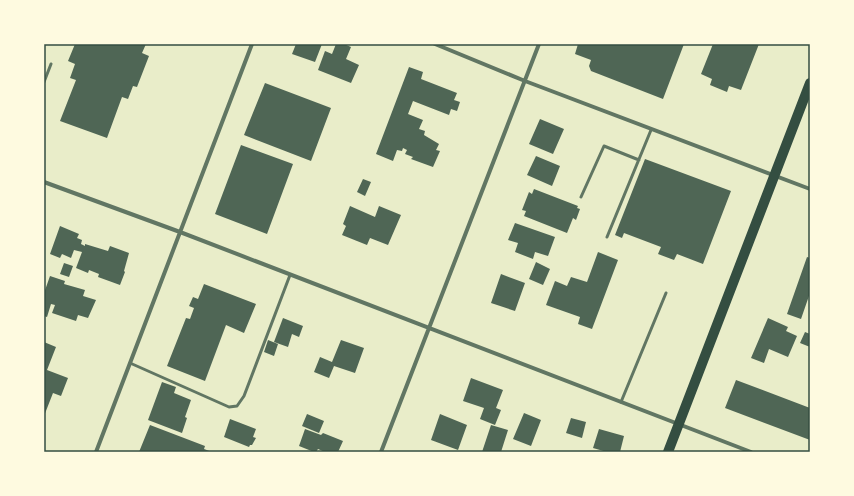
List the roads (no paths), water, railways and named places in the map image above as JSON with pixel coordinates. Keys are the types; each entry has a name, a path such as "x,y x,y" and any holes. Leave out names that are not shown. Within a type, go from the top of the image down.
{"main road":[{"path":"668,452 810,83"}],"street":[{"path":"96,452 252,44"},
{"path":"435,44 651,130 810,189"},
{"path":"381,452 539,44"},
{"path":"44,182 429,327 751,452"}],"lane":[{"path":"44,82 51,64"},
{"path":"607,237 651,130"},
{"path":"581,197 604,146 639,160"},
{"path":"130,363 229,407 238,406 244,396 290,275"},
{"path":"621,402 666,293"}]}
